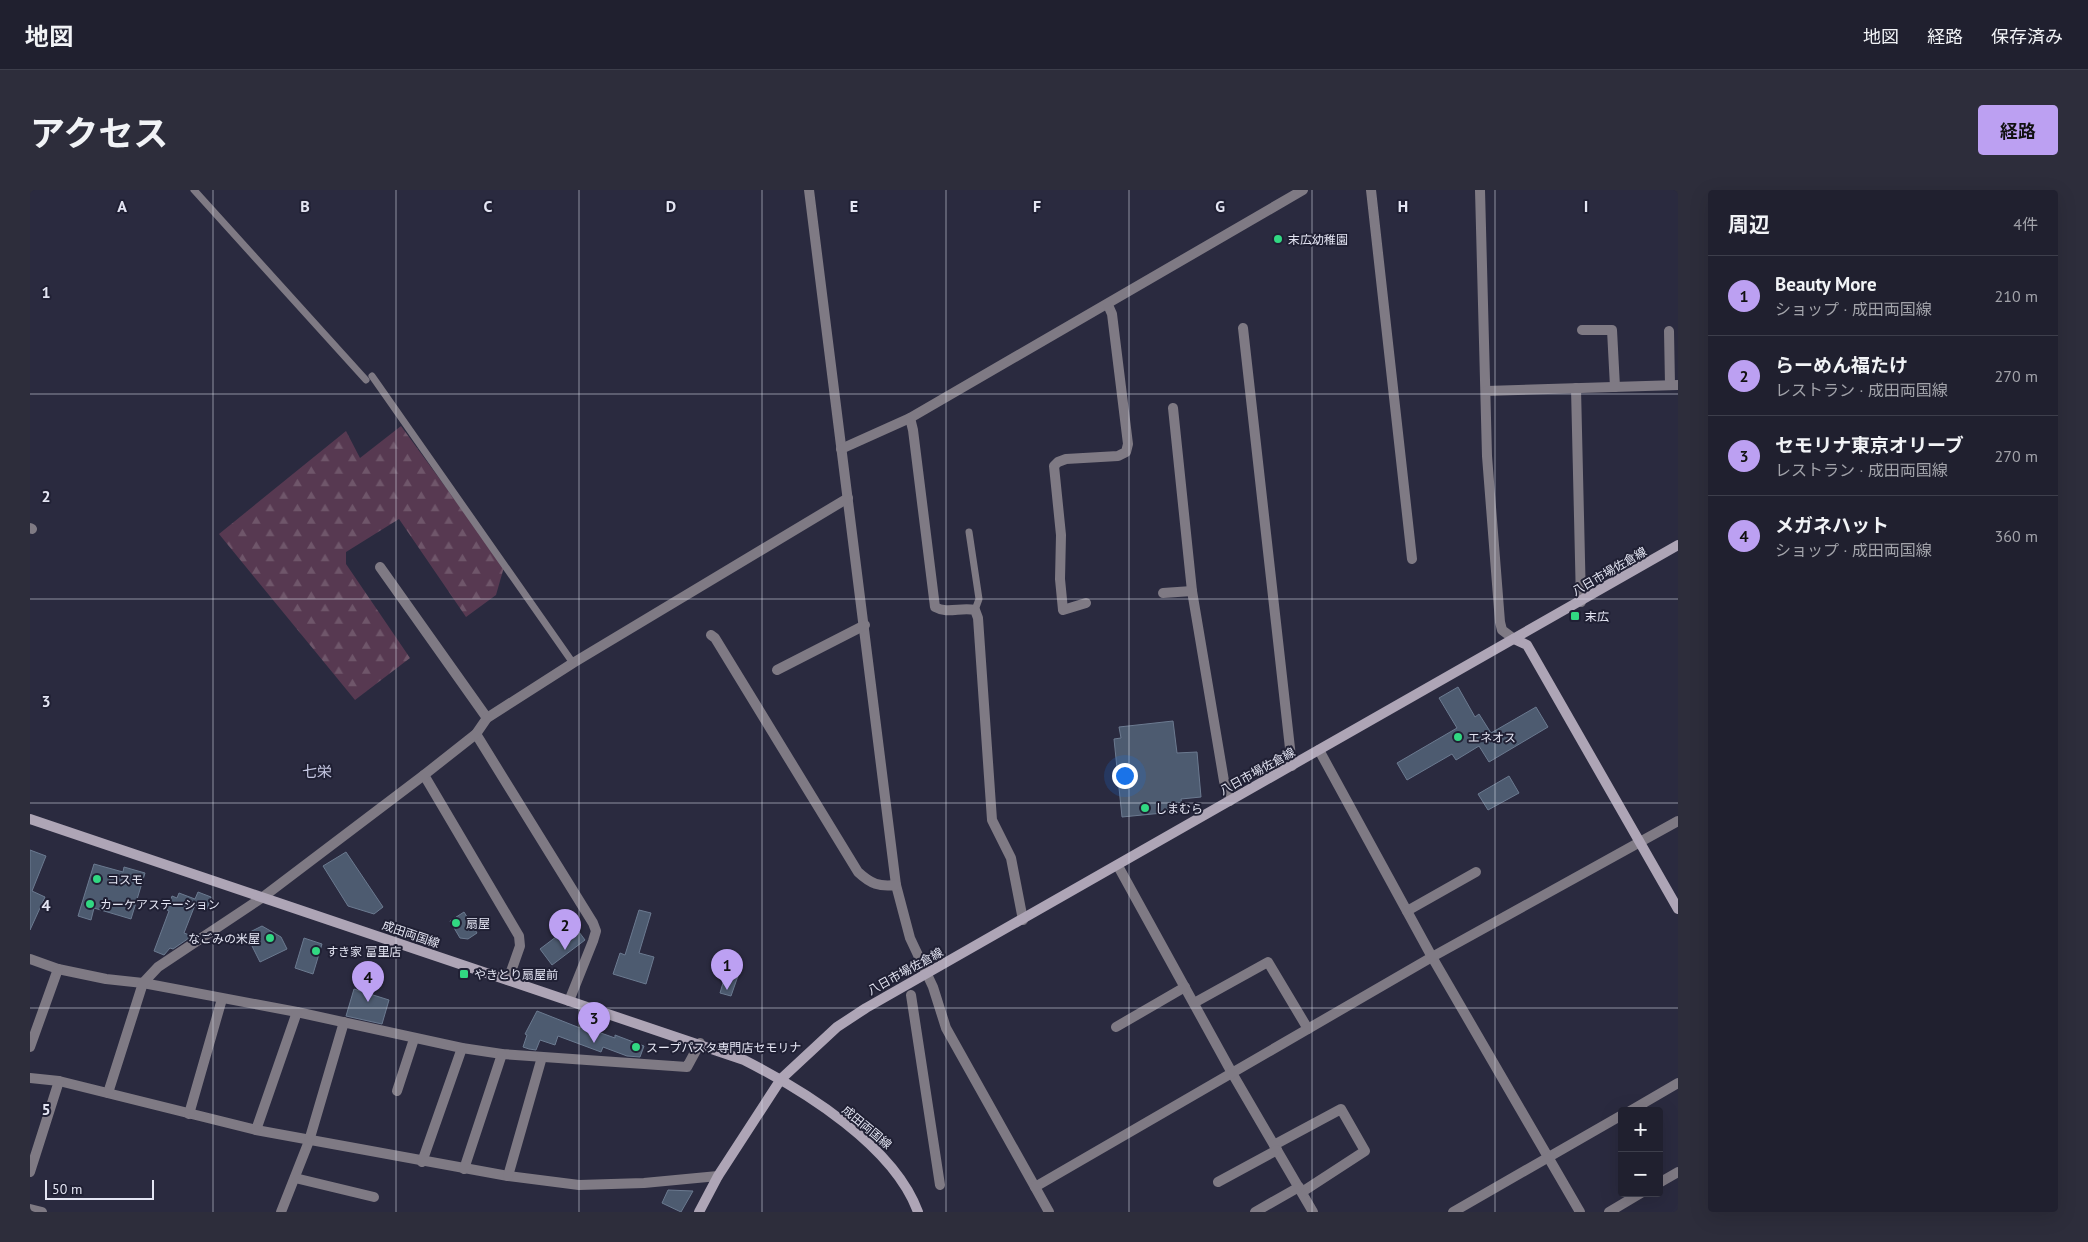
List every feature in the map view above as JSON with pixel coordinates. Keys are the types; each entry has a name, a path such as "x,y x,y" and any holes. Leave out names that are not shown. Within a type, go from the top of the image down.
{"main road":[{"name":"八日市場佐倉線","path":"781,1079 837,1027 866,1008 1678,545"},
{"path":"1514,639 1527,645 1678,909"},
{"name":"成田両国線","path":"30,819 569,1001 700,1043 744,1060 781,1079 847,1124 886,1160 913,1198 918,1212"},
{"path":"699,1212 718,1176 781,1079"}],"street":[{"path":"841,449 910,418 1108,305 1303,190"},
{"path":"1371,190 1412,559"},
{"path":"1480,190 1488,456 1500,622 1502,630 1514,639"},
{"path":"810,191 896,884 913,946 927,973 946,1028 1049,1212"},
{"path":"1086,603 1064,610 1060,578 1061,535 1054,466 1066,459 1118,456 1126,452 1128,444 1112,314 1108,305"},
{"path":"1243,328 1292,766"},
{"path":"1582,330 1612,330 1615,387"},
{"path":"1486,391 1674,385 1669,331"},
{"path":"1576,388 1581,602"},
{"path":"1173,408 1192,591 1224,781 1230,801"},
{"path":"910,418 934,607 942,611 967,608 975,610 978,618 992,820 1011,858 1023,920"},
{"path":"108,1093 143,983 158,967 263,897 476,734 488,718 573,663 848,498"},
{"path":"380,568 488,718"},
{"path":"1163,593 1192,591"},
{"path":"777,670 864,625"},
{"path":"711,635 715,638 858,872 874,884 884,887 896,884"},
{"path":"476,734 593,923 596,931 569,1001"},
{"path":"1319,750 1432,957 1580,1212"},
{"path":"424,775 519,936 520,946 508,980"},
{"path":"1035,1187 1432,957 1678,820"},
{"path":"1118,866 1232,1073 1313,1212"},
{"path":"1408,911 1476,872"},
{"path":"30,959 58,969 106,979 143,983 297,1012 414,1039 502,1054 687,1067 700,1043"},
{"path":"1194,1003 1268,962 1308,1029"},
{"path":"30,1047 58,969"},
{"path":"1116,1027 1185,987"},
{"path":"911,995 940,1185"},
{"path":"190,1114 222,999"},
{"path":"256,1130 297,1012"},
{"path":"281,1212 309,1141 344,1022"},
{"path":"397,1091 414,1039"},
{"path":"422,1162 462,1048"},
{"path":"464,1168 502,1054"},
{"path":"508,1176 524,1114 542,1057"},
{"path":"30,1078 59,1081 256,1130 309,1141 508,1176 579,1185 644,1183 718,1176"},
{"path":"30,1172 59,1081"},
{"path":"1637,1107 1678,1083"},
{"path":"1218,1182 1341,1108 1365,1151 1300,1189 1255,1212"},
{"path":"1453,1212 1618,1117"},
{"path":"1663,1181 1678,1172"},
{"path":"295,1178 374,1198"},
{"path":"1609,1212 1634,1197"},
{"path":"30,1209 42,1212"}],"lane":[{"path":"194,190 369,378 573,663"},
{"path":"970,532 979,599 975,610"}],"green space":[{"path":"401,426 504,567 496,595 466,617 399,519 346,552 346,564 410,658 355,700 219,534 346,431 360,458"}],"building":[{"path":"1458,687 1475,717 1479,714 1491,733 1536,707 1548,727 1489,762 1479,746 1456,760 1452,754 1407,780 1397,763 1457,728 1439,698"},
{"path":"1173,721 1177,753 1197,752 1201,797 1181,799 1183,811 1122,817 1114,739 1121,738 1119,727"},
{"path":"1509,776 1519,793 1488,810 1478,794"},
{"path":"30,850 46,856 32,891 45,897 30,930"},
{"path":"346,852 383,907 374,914 348,906 323,866"},
{"path":"94,864 123,872 124,867 145,873 131,919 94,908 91,920 78,916"},
{"path":"198,892 211,897 207,909 195,905 184,933 192,936 173,949 170,948 164,955 154,951 169,911 167,910 172,896 177,898 179,893 195,899"},
{"path":"639,910 651,913 639,953 654,957 646,984 613,974 620,953 625,955"},
{"path":"464,912 477,933 468,939 460,938 450,921"},
{"path":"573,924 585,940 552,965 540,949"},
{"path":"262,926 281,937 287,949 260,962 246,934"},
{"path":"304,938 322,944 313,974 295,968"},
{"path":"728,966 740,970 731,996 720,993"},
{"path":"354,989 389,1000 382,1024 346,1016"},
{"path":"537,1011 580,1028 581,1026 615,1038 615,1035 644,1046 640,1057 627,1056 603,1047 601,1052 558,1036 555,1045 540,1040 536,1050 523,1047 527,1035 525,1034"},
{"path":"668,1190 693,1191 681,1212 662,1203"}],"place":[{"name":"末広幼稚園","path":"1278,239"},
{"name":"末広","path":"1575,616"},
{"name":"エネオス","path":"1458,737"},
{"name":"しまむら","path":"1145,808"},
{"name":"コスモ","path":"97,879"},
{"name":"カーケアステーション","path":"90,904"},
{"name":"扇屋","path":"456,923"},
{"name":"なごみの米屋","path":"270,938"},
{"name":"らーめん福たけ","path":"565,950"},
{"name":"すき家 富里店","path":"316,951"},
{"name":"やきとり扇屋前","path":"464,974"},
{"name":"Beauty More","path":"727,990"},
{"name":"メガネハット","path":"368,1002"},
{"name":"セモリナ東京オリーブ","path":"594,1043"},
{"name":"スープパスタ専門店セモリナ","path":"636,1047"}],"district":[{"name":"七栄","path":"317,771"}]}
